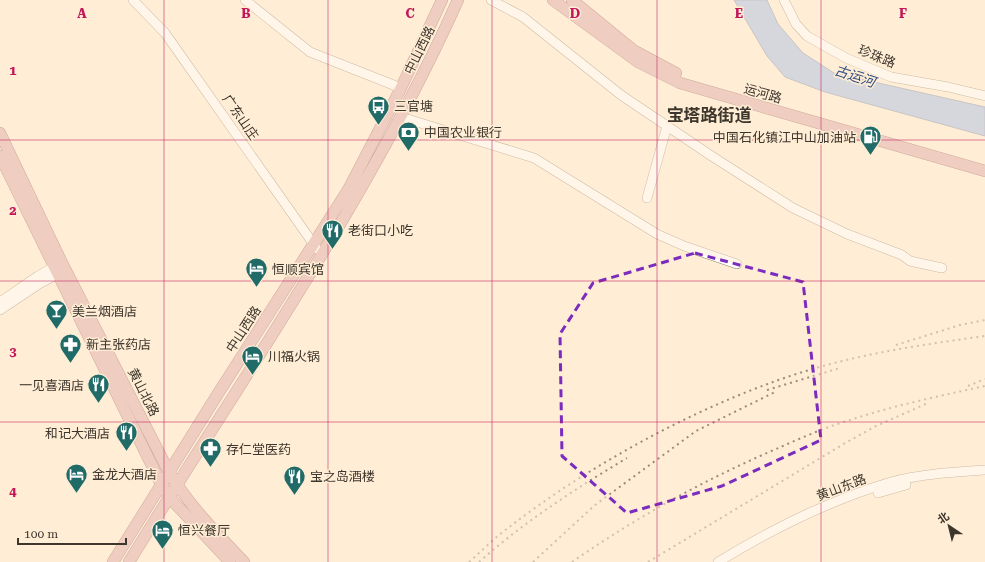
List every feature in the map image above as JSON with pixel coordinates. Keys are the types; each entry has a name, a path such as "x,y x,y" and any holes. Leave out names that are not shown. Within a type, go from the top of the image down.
{"main road":[{"name":"中山西路","path":"113,562 348,190 402,88 442,0"},
{"name":"中山西路","path":"128,562 322,254 378,160 439,41 458,0"},
{"name":"运河路","path":"554,0 638,62 680,83 985,171"},
{"name":"运河路","path":"572,0 633,50 686,78 985,164"},
{"name":"黄山北路","path":"0,133 60,268 161,484 169,497 230,562"},
{"name":"黄山北路","path":"0,156 169,472 177,485 224,542 244,562"}],"street":[{"name":"广东山庄","path":"133,0 165,33 314,245 322,254"},
{"path":"245,0 310,52 402,88"},
{"path":"491,0 523,16 621,95 792,208 847,234 902,255 910,261 942,268"},
{"name":"珍珠路","path":"784,0 796,24 807,36 846,58 891,77 948,87 985,96"},
{"path":"401,117 534,158 657,234 684,246 737,264"},
{"path":"647,198 667,126"},
{"path":"0,302 38,276 60,268"},
{"path":"0,310 60,268"},
{"name":"黄山东路","path":"718,562 795,520 850,496 893,481 951,472 985,470"},
{"name":"黄山东路","path":"728,562 771,538 849,502 896,487 985,475"}],"highlighted area":[{"path":"695,253 803,282 821,440 722,486 627,513 562,456 560,334 593,283"}],"water":[{"path":"734,0 767,0 778,24 803,53 834,73 985,107 985,136 825,92 785,77 767,56"}],"railway":[{"path":"896,345 960,325 985,320"},
{"path":"469,562 503,532 541,503 577,479 655,434 736,396 776,381 837,362 900,349 985,336"},
{"path":"767,390 840,368"},
{"path":"968,386 985,379"},
{"path":"572,562 596,545 671,500 723,473 820,430 881,411 985,386"},
{"path":"533,562 595,505 696,431 775,392"},
{"path":"648,562 847,442 876,426 928,403"},
{"path":"479,562 514,533 550,507 627,458"}],"place":[{"name":"三官塘","path":"378,126"},
{"name":"中国农业银行","path":"408,152"},
{"name":"中国石化镇江中山加油站","path":"871,156"},
{"name":"老街口小吃","path":"333,250"},
{"name":"恒顺宾馆","path":"256,288"},
{"name":"美兰烟酒店","path":"56,330"},
{"name":"新主张药店","path":"70,364"},
{"name":"川福火锅","path":"252,376"},
{"name":"一见喜酒店","path":"99,404"},
{"name":"和记大酒店","path":"126,452"},
{"name":"存仁堂医药","path":"211,468"},
{"name":"金龙大酒店","path":"77,494"},
{"name":"宝之岛酒楼","path":"295,496"},
{"name":"恒兴餐厅","path":"162,550"}],"district":[{"name":"宝塔路街道","path":"709,115"}],"water label":[{"name":"古运河","path":"855,76"}]}
